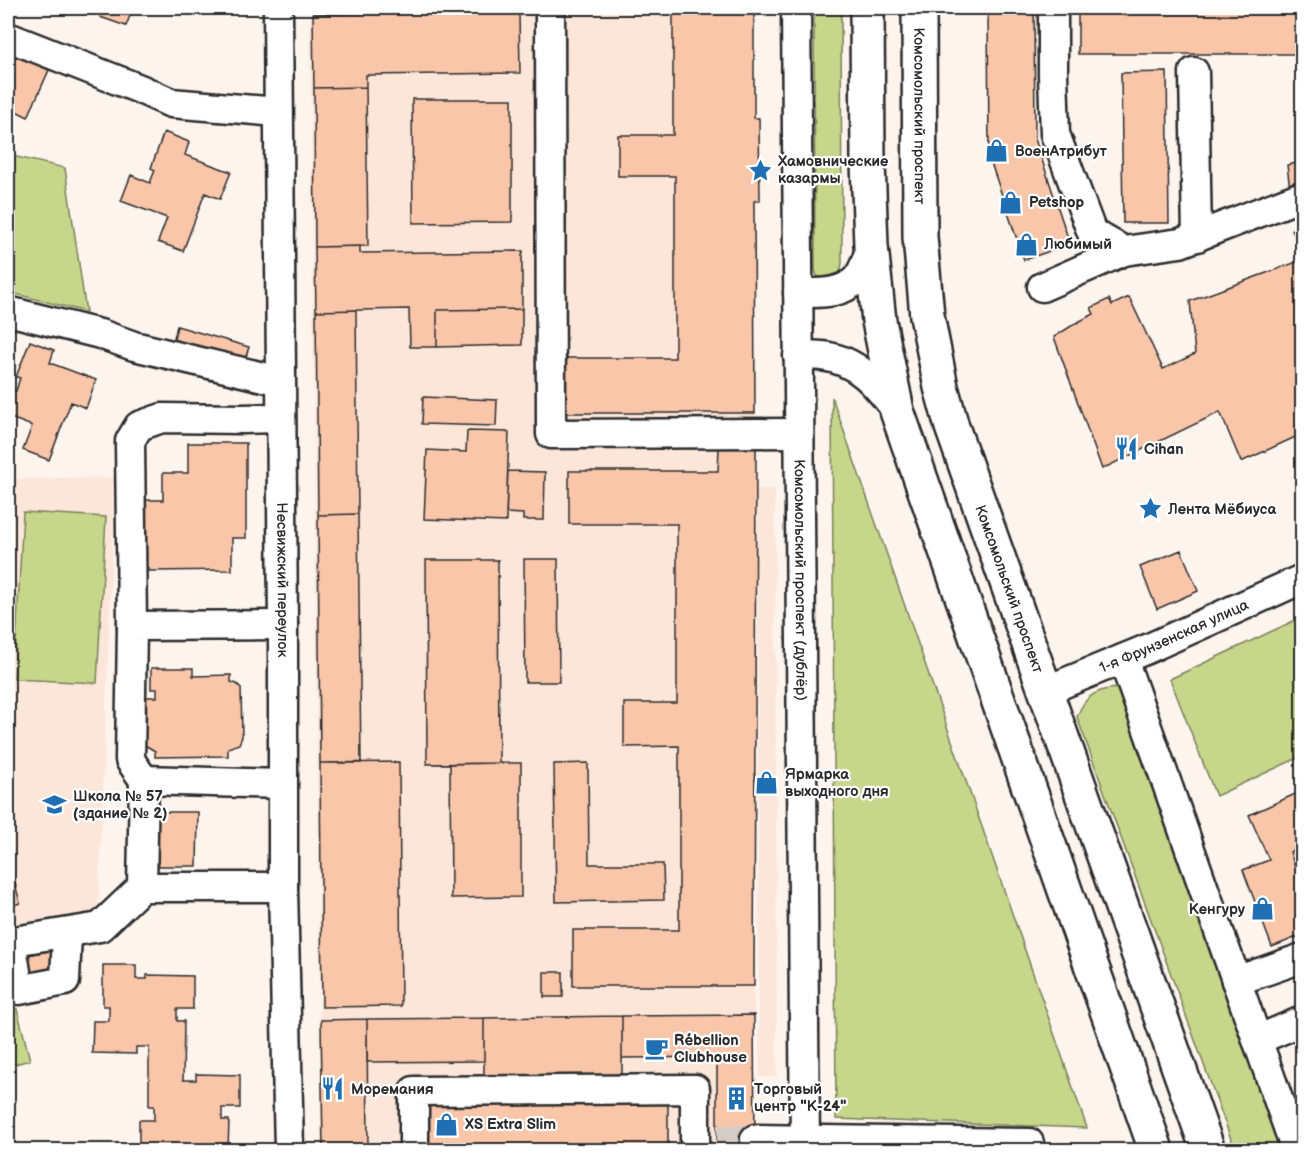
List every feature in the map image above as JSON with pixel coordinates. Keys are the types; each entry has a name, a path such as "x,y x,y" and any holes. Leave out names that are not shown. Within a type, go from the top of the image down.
{"main road":[{"path":"867,8 871,246 879,321 897,411 1156,1150"},
{"name":"Комсомольский проспект","path":"919,8 920,237 927,316 941,387 952,427 1208,1150"}],"street":[{"name":"Несвижский переулок","path":"278,8 283,625 282,784 289,1150"},
{"path":"550,8 551,434 799,433"},
{"name":"Комсомольский проспект (дублёр)","path":"796,8 805,1145"},
{"path":"1053,8 1055,134 1092,233 1124,251"},
{"path":"8,37 171,103 278,112"},
{"path":"1194,72 1197,237"},
{"path":"1042,287 1124,251 1180,243 1302,196"},
{"path":"798,293 826,294 844,288 857,278 871,246"},
{"path":"8,311 100,334 134,346 280,381"},
{"path":"798,356 823,356 847,362 879,386 897,411"},
{"path":"142,887 144,780 130,760 132,626 130,441 139,426 162,418 280,418"},
{"name":"1-я Фрунзенская улица","path":"1045,691 1123,659 1302,579"},
{"path":"132,626 283,625"},
{"path":"1123,659 1296,1150"},
{"path":"144,780 282,784"},
{"path":"67,933 65,981 19,990 9,942 100,927 142,887 283,887"},
{"path":"1236,981 1302,958"},
{"path":"1257,1040 1302,1021"},
{"path":"414,1150 414,1091 694,1089 702,1143"},
{"path":"755,1139 805,1145 1029,1143"}],"shaded area":[{"path":"310,8 754,8 754,117 759,118 760,201 754,201 756,1150 321,1150"},
{"name":"Школа № 57 (здание № 2)","path":"115,477 98,917 8,928 8,479"},
{"name":"Ярмарка выходного дня","path":"757,489 775,489 777,1077 759,1077"}],"green space":[{"path":"814,8 841,8 842,264 836,278 821,280 815,269"},
{"path":"8,155 65,168 86,312 8,292"},
{"path":"832,397 1087,1128 836,1119"},
{"path":"23,512 106,517 97,683 14,679"},
{"path":"1302,617 1302,756 1216,796 1170,679"},
{"path":"1119,688 1286,1146 1274,1150 1235,1150 1077,717 1088,698 1104,690"},
{"path":"17,1009 30,1060 8,1066 8,1011"}],"building":[{"path":"104,8 133,8 126,26 100,17"},
{"path":"313,8 353,8 353,13 313,14"},
{"path":"413,8 440,8 441,14 519,13 520,73 366,75 366,87 314,88 313,14 413,12"},
{"path":"673,8 754,8 754,118 759,118 760,201 754,201 755,413 566,413 565,358 675,358 675,176 618,176 618,135 673,135"},
{"path":"988,8 1034,8 1035,139 1070,244 1024,260 989,157"},
{"path":"1078,8 1302,8 1302,54 1078,54"},
{"path":"8,51 49,70 28,117 8,107"},
{"path":"1167,72 1169,223 1123,223 1121,73"},
{"path":"366,87 368,246 315,247 314,88"},
{"path":"412,99 512,99 512,222 413,223"},
{"path":"164,132 189,142 185,155 231,172 220,199 205,193 183,251 158,242 167,218 121,201 131,175 150,183 155,170 151,168"},
{"path":"1302,162 1302,187 1290,189 1287,165"},
{"path":"1302,225 1302,255 1292,229"},
{"path":"360,246 360,253 523,251 522,309 437,310 437,347 410,347 409,309 316,311 315,247"},
{"path":"1302,260 1302,434 1241,462 1220,412 1102,469 1054,337 1094,314 1091,308 1109,299 1112,305 1129,297 1163,369 1195,354 1190,301"},
{"path":"522,309 522,345 437,347 437,310"},
{"path":"356,310 358,514 318,515 316,311"},
{"path":"177,326 249,347 244,363 173,342"},
{"path":"30,341 54,350 50,363 96,380 86,408 71,402 49,460 23,450 32,426 8,417 8,388 16,391 20,378 16,377"},
{"path":"423,397 497,400 496,426 422,424"},
{"path":"467,431 509,432 506,522 424,519 427,450 466,452"},
{"path":"188,443 246,443 246,538 232,538 232,570 149,571 149,568 135,568 135,500 163,500 163,473 188,473"},
{"path":"756,446 754,986 573,986 573,930 679,930 679,746 624,747 624,703 677,703 677,524 569,524 569,471 718,471 719,447"},
{"path":"508,471 545,472 544,520 523,520 523,514 506,513"},
{"path":"358,514 361,763 320,763 318,515"},
{"path":"1181,550 1198,591 1157,609 1140,567"},
{"path":"524,559 558,559 559,682 525,682"},
{"path":"426,560 498,560 499,763 427,764"},
{"path":"151,668 193,668 193,676 231,675 231,682 241,688 242,737 239,744 228,748 228,756 155,757 155,751 143,744 142,697 157,697 157,689 151,689"},
{"path":"399,762 401,1006 322,1007 320,763"},
{"path":"521,763 521,897 451,898 450,764"},
{"path":"588,763 589,864 663,864 664,900 556,902 554,764"},
{"path":"1302,791 1302,847 1290,852 1302,887 1302,935 1272,947 1243,870 1269,860 1249,815"},
{"path":"149,812 198,812 197,866 148,866"},
{"path":"8,856 20,903 8,907"},
{"path":"54,950 59,977 28,983 23,956"},
{"path":"103,965 136,965 136,979 147,979 147,975 193,976 193,1009 177,1009 177,1021 184,1021 183,1080 196,1080 196,1074 240,1075 240,1108 222,1108 222,1120 229,1120 228,1150 182,1148 182,1150 139,1150 139,1120 154,1120 154,1106 149,1106 149,1047 136,1047 136,1054 92,1053 93,1021 109,1021 109,1006 103,1006"},
{"path":"544,972 563,972 563,997 544,997"},
{"name":"Торговый центр \"К-24\"","path":"754,1015 755,1150 717,1150 717,1057 622,1058 622,1016"},
{"path":"622,1016 622,1082 484,1083 484,1018"},
{"path":"484,1018 484,1061 367,1062 367,1019"},
{"path":"367,1019 368,1150 323,1150 321,1020"},
{"path":"668,1101 668,1150 428,1150 427,1103"}],"tunnel":[{"path":"717,1139 755,1139"}],"place":[{"name":"ВоенАтрибут","path":"997,151"},
{"name":"Хамовнические казармы","path":"760,170"},
{"name":"Petshop","path":"1011,202"},
{"name":"Любимый","path":"1026,244"},
{"name":"Cihan","path":"1126,449"},
{"name":"Лента Мёбиуса","path":"1150,509"},
{"name":"Ярмарка выходного дня","path":"767,783"},
{"name":"Школа № 57 (здание № 2)","path":"55,805"},
{"name":"Кенгуру","path":"1263,909"},
{"name":"Rébellion Clubhouse","path":"656,1049"},
{"name":"Моремания","path":"333,1089"},
{"name":"Торговый центр \"К-24\"","path":"736,1098"},
{"name":"XS Extra Slim","path":"447,1124"}]}
